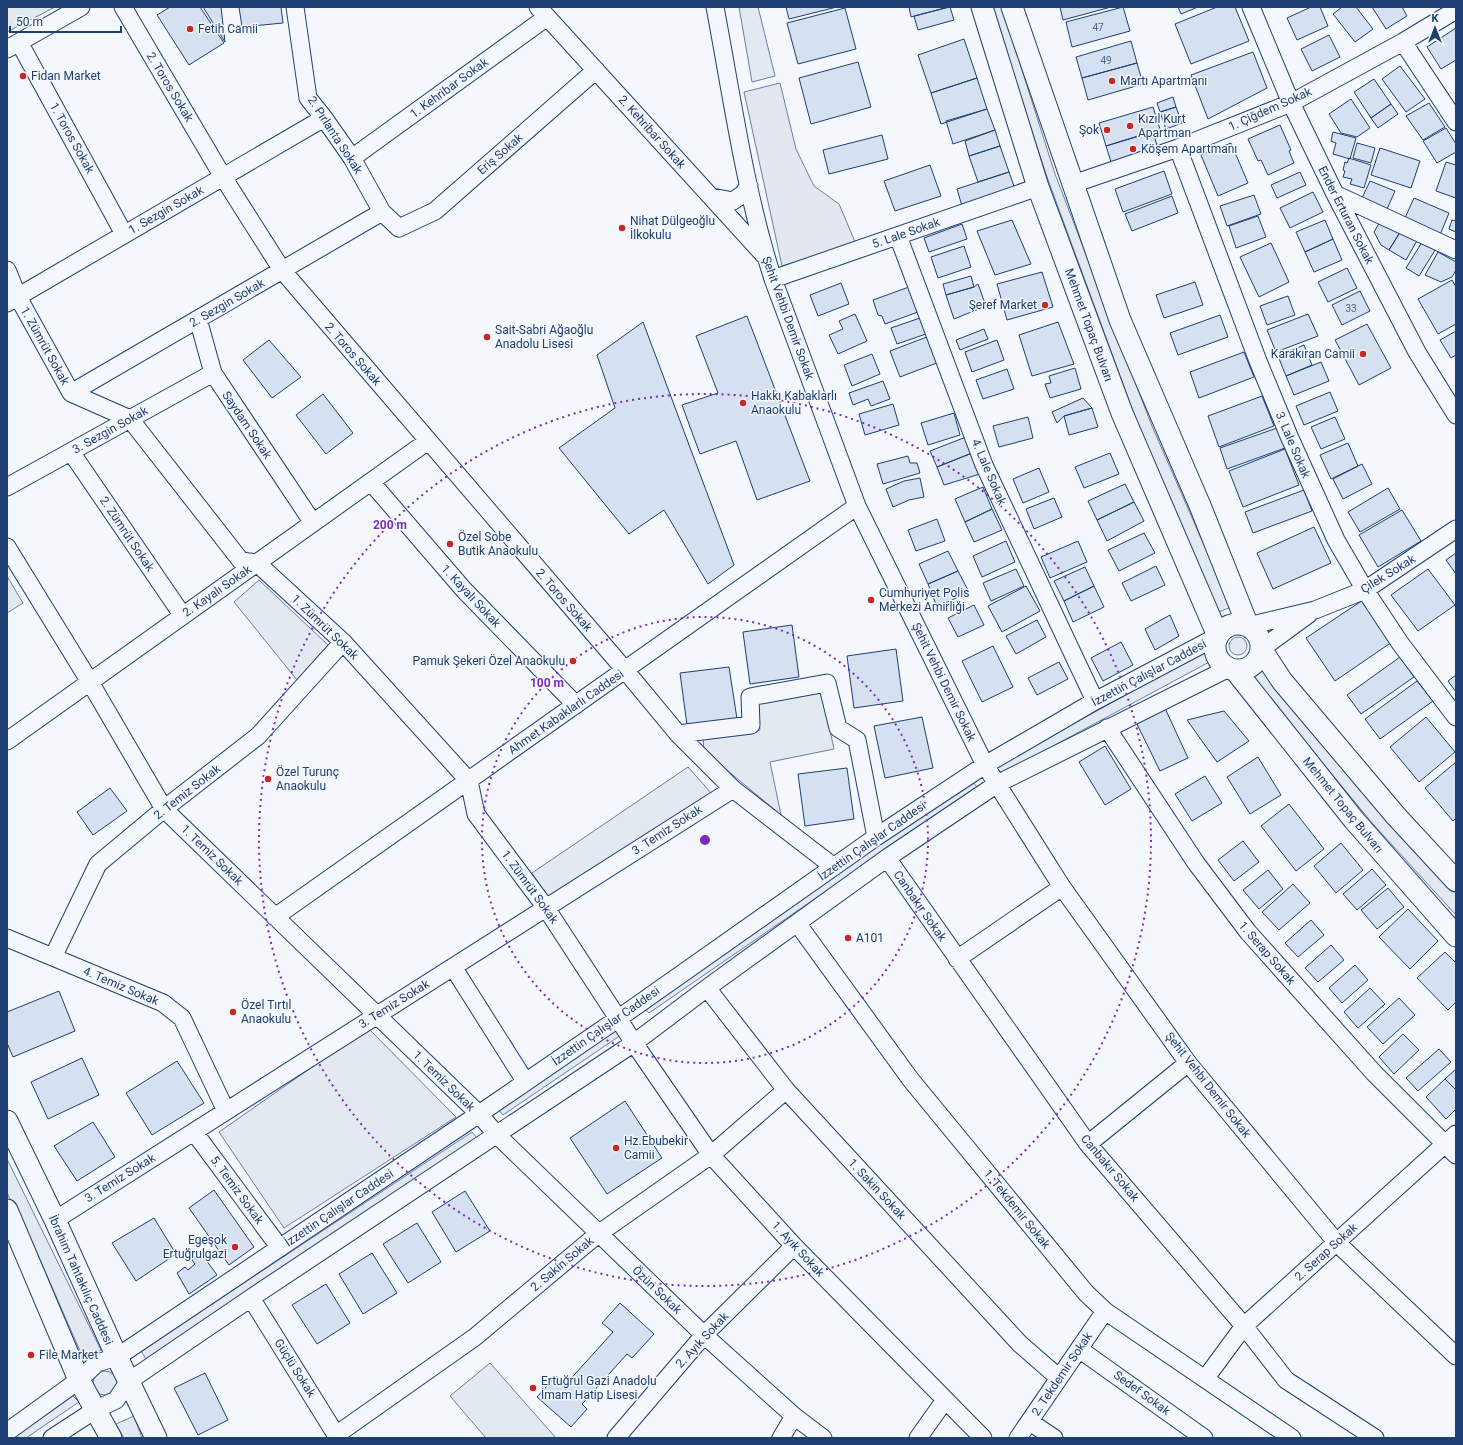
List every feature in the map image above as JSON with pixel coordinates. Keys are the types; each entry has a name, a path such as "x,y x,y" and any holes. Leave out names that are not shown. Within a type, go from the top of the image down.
{"main road":[{"name":"Mehmet Topaç Bulvarı","path":"982,7 1038,187 1122,413 1218,636"},
{"path":"1012,7 1120,320 1201,508 1248,626"},
{"path":"1242,624 1248,626 1254,630 1261,642 1261,649 1258,659 1250,667 1245,669 1232,669 1223,664 1218,658 1215,643 1218,636 1231,625 1242,624"},
{"path":"1261,649 1282,681 1386,805 1456,881"},
{"name":"Mehmet Topaç Bulvarı","path":"1232,669 1354,820 1456,936"},
{"name":"İbrahim Tahtakılıç Caddesi","path":"7,1121 55,1220 117,1358 156,1438"},
{"path":"9,1222 80,1380 111,1438"}],"street":[{"path":"13,46 80,7"},
{"name":"2. Toros Sokak","path":"123,7 223,177 282,270 625,670 678,734 733,788 834,867"},
{"name":"2. Pırlanta Sokak","path":"295,7 308,98 352,158 382,212 399,228"},
{"name":"Şehit Vehbi Demir Sokak","path":"715,7 749,186 773,279 857,506 984,765 1062,888 1188,1063 1337,1243 1456,1356"},
{"name":"Ender Erturan Sokak","path":"1251,7 1291,103 1335,194 1417,352 1456,415"},
{"name":"1. Çiğdem Sokak","path":"1073,184 1178,148 1291,103 1403,42 1456,10"},
{"name":"2. Kehribar Sokak","path":"542,12 766,256"},
{"name":"1. Kehribar Sokak","path":"352,158 542,12"},
{"path":"1403,42 1456,122"},
{"name":"1. Toros Sokak","path":"13,46 124,234"},
{"name":"Eriş Sokak","path":"399,228 435,211 596,70"},
{"name":"1. Sezgin Sokak","path":"12,300 324,118"},
{"name":"3. Lale Sokak","path":"1178,148 1258,361 1289,436 1336,540 1365,590 1400,643 1456,717"},
{"path":"712,197 733,201 749,186"},
{"name":"5. Lale Sokak","path":"773,279 1038,187"},
{"path":"1335,194 1456,250"},
{"name":"2. Sezgin Sokak","path":"71,393 382,212"},
{"name":"4. Lale Sokak","path":"898,236 984,466 1095,702"},
{"name":"1. Zümrüt Sokak","path":"7,270 12,300 71,393 130,419 241,561 257,563 343,642 469,781 476,814 546,908 634,1043"},
{"name":"Saydam Sokak","path":"198,319 213,373 313,523"},
{"name":"3. Sezgin Sokak","path":"7,487 213,373"},
{"name":"2. Kayalı Sokak","path":"7,741 428,441"},
{"name":"2. Zümrüt Sokak","path":"71,452 183,616"},
{"name":"1. Kayalı Sokak","path":"371,482 464,590 576,705"},
{"name":"Ahmet Kabaklarlı Caddesi","path":"275,917 857,506"},
{"name":"Çilek Sokak","path":"1315,610 1365,590 1456,529"},
{"name":"1. Temiz Sokak","path":"7,547 90,682 164,809 376,1016 479,1114 497,1135"},
{"path":"1248,626 1315,610"},
{"path":"1261,649 1315,610"},
{"name":"İzzettin Çalışlar Caddesi","path":"7,1432 80,1380 97,1363 117,1358 479,1114 525,1081 619,1018 876,836 984,765 1095,702 1218,636"},
{"name":"2. Temiz Sokak","path":"54,957 98,864 164,809 258,736 343,642"},
{"name":"İzzettin Çalışlar Caddesi","path":"52,1438 95,1410 116,1400 130,1382 252,1298 634,1043 707,988 887,858 997,784 1108,728 1232,669"},
{"path":"678,734 751,726 750,697 827,683 838,728 857,740 876,836"},
{"name":"1. Serap Sokak","path":"1108,728 1196,863 1248,932 1374,1073 1453,1144"},
{"name":"3. Temiz Sokak","path":"55,1220 733,788"},
{"name":"Canbakır Sokak","path":"887,858 1088,1144 1244,1326 1286,1380 1375,1438"},
{"path":"957,959 1062,888"},
{"name":"1. Tekdemir Sokak","path":"797,923 911,1080 1086,1293 1105,1311 1292,1438"},
{"name":"4. Temiz Sokak","path":"9,942 54,957 163,1003 182,1018 226,1111"},
{"path":"453,967 525,1081"},
{"name":"1. Sakin Sokak","path":"707,988 786,1090 1020,1344 1059,1378"},
{"name":"1. Ayık Sokak","path":"634,1043 711,1155 794,1246 983,1438"},
{"path":"1088,1144 1188,1063"},
{"name":"2. Sakin Sokak","path":"337,1437 475,1337 598,1234 711,1155 786,1090"},
{"name":"5. Temiz Sokak","path":"194,1132 280,1248"},
{"name":"Özün Sokak","path":"497,1135 704,1336 794,1416 823,1438"},
{"name":"2. Serap Sokak","path":"1205,1378 1244,1326 1337,1243 1453,1144"},
{"name":"2. Ayık Sokak","path":"616,1438 704,1336 794,1246"},
{"name":"Güçlü Sokak","path":"252,1298 337,1437"},
{"name":"2. Tekdemir Sokak","path":"1018,1438 1105,1311"},
{"name":"Sedef Sokak","path":"1079,1349 1204,1438"},
{"path":"918,1438 945,1400"},
{"path":"781,1438 794,1416"},
{"path":"1030,1422 1054,1438"}],"shaded area":[{"path":"7,7 55,7 7,32"},
{"path":"739,7 758,7 775,76 752,82"},
{"path":"990,7 1002,7 1055,174 1152,426 1231,607 1216,613 1140,430 1047,177"},
{"path":"780,83 796,149 814,186 839,204 856,244 782,266 744,92"},
{"path":"7,576 23,603 7,613"},
{"path":"259,580 328,645 297,680 234,602"},
{"path":"1238,637 1242,638 1246,642 1246,650 1242,654 1238,655 1234,654 1230,650 1229,646 1230,642 1234,638"},
{"path":"1208,650 1213,660 1001,774 996,766"},
{"path":"1260,664 1381,812 1456,893 1456,915 1373,824 1249,674"},
{"path":"815,691 822,693 834,749 770,762 781,815 704,751 703,737 760,730 757,704"},
{"path":"688,767 712,794 551,902 532,873"},
{"path":"971,780 977,787 649,1013 644,1008"},
{"path":"368,1028 456,1117 284,1228 219,1132"},
{"path":"620,1028 624,1033 503,1115 498,1109"},
{"path":"472,1132 477,1138 146,1359 141,1351"},
{"path":"7,1159 101,1350 84,1360 34,1246 7,1193"},
{"path":"490,1363 556,1438 486,1438 450,1396"},
{"path":"105,1371 110,1372 116,1378 116,1388 110,1394 105,1395 100,1394 94,1388 93,1383 94,1378 100,1372"},
{"path":"73,1396 79,1402 26,1438 13,1438"},
{"path":"134,1416 142,1438 124,1438 116,1424"}],"building":[{"name":"Fetih Camii","path":"170,7 200,7 224,43 189,65 157,15"},
{"path":"203,7 221,7 225,42"},
{"path":"239,7 281,7 283,23 242,27"},
{"path":"786,7 837,7 789,19"},
{"path":"909,7 948,7 911,17"},
{"path":"950,7 954,20 918,30 914,16"},
{"path":"1060,7 1111,7 1063,20"},
{"path":"1123,7 1130,31 1072,47 1066,22"},
{"path":"1178,7 1198,7 1181,14"},
{"path":"1217,7 1235,7 1249,41 1191,64 1175,24"},
{"path":"1311,7 1320,7 1328,26 1297,40 1287,18"},
{"path":"1342,7 1356,7 1373,29 1355,42 1333,14"},
{"path":"1372,7 1402,7 1407,16 1386,29"},
{"path":"845,8 856,49 798,64 787,23"},
{"path":"1456,28 1456,60 1441,69 1427,47"},
{"path":"1329,35 1340,57 1312,71 1301,49"},
{"path":"964,39 977,78 931,93 918,55"},
{"path":"1131,41 1137,63 1082,78 1076,57"},
{"path":"1253,52 1267,88 1208,119 1191,75"},
{"path":"858,62 871,107 811,124 799,78"},
{"name":"Martı Apartmanı","path":"1137,63 1143,84 1088,100 1082,78"},
{"path":"1400,66 1425,99 1406,112 1382,79"},
{"path":"977,78 987,109 941,124 931,93"},
{"path":"1374,79 1391,104 1371,118 1354,92"},
{"path":"1173,97 1176,107 1160,112 1157,103"},
{"path":"1351,99 1370,128 1357,137 1341,133 1329,114"},
{"path":"1429,103 1445,127 1423,140 1406,116"},
{"path":"1391,104 1398,114 1378,128 1371,118"},
{"name":"Kızıl Kurt Apartman","path":"1153,107 1160,129 1106,146 1099,123"},
{"path":"1176,107 1182,123 1166,129 1160,112"},
{"path":"987,109 995,130 953,144 946,121"},
{"path":"1280,125 1291,150 1289,151 1294,163 1268,175 1261,160 1258,161 1248,139"},
{"path":"1446,128 1456,144 1456,152 1437,163 1423,141"},
{"path":"995,130 1000,146 969,156 965,141"},
{"name":"Köşem Apartmanı","path":"1153,132 1159,152 1112,165 1106,146"},
{"path":"1333,132 1356,138 1350,159 1333,154 1336,143 1331,141"},
{"path":"882,135 888,159 829,174 823,150"},
{"path":"1231,143 1248,183 1218,196 1201,155"},
{"path":"1357,143 1375,148 1371,163 1353,158"},
{"path":"1000,146 1009,172 978,182 969,156"},
{"path":"1380,148 1420,161 1411,188 1371,175"},
{"path":"1349,158 1371,165 1364,188 1350,184 1352,179 1343,177 1345,162 1347,163"},
{"path":"1446,162 1456,165 1456,198 1436,191"},
{"path":"930,165 941,196 895,211 884,181"},
{"path":"1164,171 1172,194 1123,212 1115,189"},
{"path":"1009,172 1015,189 962,206 957,189"},
{"path":"1300,172 1306,185 1277,198 1271,185"},
{"path":"1370,181 1395,191 1387,209 1362,198"},
{"path":"1313,192 1323,212 1290,228 1280,208"},
{"path":"1254,195 1261,214 1227,226 1220,206"},
{"path":"1172,196 1178,213 1132,231 1125,214"},
{"path":"1414,198 1449,213 1440,235 1404,220"},
{"path":"1258,216 1266,237 1236,248 1229,226"},
{"path":"1382,218 1402,229 1389,250 1381,245 1374,232"},
{"path":"1012,220 1031,264 995,275 977,231"},
{"path":"1325,220 1333,239 1305,252 1296,232"},
{"path":"1452,220 1456,221 1456,232 1449,229"},
{"path":"962,224 967,239 929,252 924,238"},
{"path":"1402,229 1418,239 1406,260 1389,250"},
{"path":"1333,239 1342,260 1314,272 1305,252"},
{"path":"1424,239 1437,247 1419,276 1406,268"},
{"path":"1271,243 1289,282 1259,297 1240,257"},
{"path":"964,246 971,267 938,278 931,257"},
{"path":"1438,252 1456,262 1456,270 1452,277 1441,282 1425,275"},
{"path":"1347,268 1357,288 1328,302 1318,282"},
{"path":"1042,272 1053,307 1007,320 997,284"},
{"path":"971,276 974,287 946,295 943,284"},
{"path":"1452,280 1456,287 1456,324 1438,334 1418,299"},
{"path":"1195,282 1203,305 1164,318 1156,295"},
{"path":"841,283 849,304 818,316 810,295"},
{"path":"978,284 986,306 954,319 946,295 974,287"},
{"path":"909,287 918,312 885,324 882,316 878,315 873,300"},
{"path":"1360,291 1370,311 1342,325 1332,305"},
{"path":"1288,296 1295,315 1267,325 1260,306"},
{"path":"855,314 867,341 838,354 829,335 843,329 839,321"},
{"path":"1308,314 1318,336 1276,352 1267,330"},
{"path":"1220,315 1228,337 1178,355 1170,333"},
{"path":"747,316 810,481 757,500 736,441 700,454 682,405 718,393 696,336"},
{"path":"920,318 926,334 897,344 891,328"},
{"path":"643,322 734,565 708,584 664,510 629,534 559,448 615,408 597,355"},
{"path":"1058,322 1074,364 1032,376 1019,335"},
{"name":"Karakıran Camii","path":"1367,324 1391,368 1359,385 1335,340"},
{"path":"984,329 988,339 960,350 956,340"},
{"path":"1456,331 1456,355 1451,358 1440,340"},
{"path":"932,335 942,361 900,377 890,351"},
{"path":"269,340 301,377 272,398 243,360"},
{"path":"997,340 1004,360 972,372 965,352"},
{"path":"1304,345 1312,365 1286,376 1278,356"},
{"path":"1244,352 1254,377 1199,398 1190,372"},
{"path":"872,354 880,374 852,386 844,365"},
{"path":"1321,362 1329,381 1294,395 1286,376"},
{"path":"1075,368 1081,389 1050,398 1045,384 1051,383 1049,376"},
{"path":"1007,369 1014,389 983,399 976,380"},
{"path":"883,381 890,399 871,406 868,399 853,405 849,393"},
{"path":"1330,392 1338,411 1304,425 1296,406"},
{"path":"323,394 353,433 326,454 296,415"},
{"path":"1262,396 1274,426 1219,447 1208,416"},
{"path":"1083,398 1092,408 1064,416 1057,423 1052,412"},
{"path":"893,404 899,425 865,435 859,414"},
{"path":"1092,408 1098,427 1069,435 1064,416"},
{"path":"954,413 960,435 928,445 921,423"},
{"path":"1028,417 1033,438 999,447 993,426"},
{"path":"1335,417 1345,439 1321,449 1311,427"},
{"path":"1277,428 1285,448 1227,469 1220,448"},
{"path":"966,437 972,453 937,467 930,451"},
{"path":"1348,443 1358,466 1331,479 1320,455"},
{"path":"1285,449 1299,485 1243,507 1229,471"},
{"path":"972,453 980,474 944,485 937,467"},
{"path":"1110,453 1119,474 1084,488 1075,467"},
{"path":"908,456 910,463 917,463 920,473 883,484 877,464"},
{"path":"1362,464 1372,484 1343,499 1333,479"},
{"path":"1039,468 1049,492 1023,503 1013,479"},
{"path":"920,478 924,497 909,500 893,507 886,489 904,481"},
{"path":"1125,484 1134,502 1097,520 1088,501"},
{"path":"983,487 992,509 965,522 955,499"},
{"path":"1388,488 1400,509 1360,532 1348,512"},
{"path":"1304,490 1312,511 1253,533 1245,512"},
{"path":"1054,498 1062,517 1034,529 1026,509"},
{"path":"1134,502 1144,521 1107,541 1097,520"},
{"path":"992,509 1002,530 974,542 965,522"},
{"path":"1402,510 1421,541 1378,567 1359,535"},
{"path":"937,519 945,541 916,551 908,530"},
{"path":"1314,527 1331,563 1273,589 1257,553"},
{"path":"1144,533 1155,553 1119,571 1108,550"},
{"path":"1006,541 1015,562 982,577 973,556"},
{"path":"1078,541 1087,562 1050,578 1041,557"},
{"path":"948,551 958,571 928,584 919,564"},
{"path":"1456,553 1456,574 1446,560"},
{"path":"1156,566 1165,585 1131,601 1122,583"},
{"path":"1085,567 1094,586 1064,601 1054,581"},
{"path":"1016,569 1024,586 991,601 983,583"},
{"path":"1428,569 1455,605 1418,631 1391,595"},
{"path":"958,571 969,592 937,607 928,584"},
{"path":"1026,586 1040,611 1002,632 988,606"},
{"path":"1094,586 1104,607 1073,622 1064,601"},
{"path":"1363,600 1392,642 1335,681 1306,638"},
{"path":"974,605 984,625 958,637 948,618"},
{"path":"1170,615 1179,636 1155,650 1145,629"},
{"path":"1037,620 1046,637 1016,654 1006,636"},
{"path":"792,625 799,677 750,684 743,632"},
{"path":"1121,642 1133,665 1103,681 1091,658"},
{"path":"993,646 1013,687 982,702 962,661"},
{"path":"896,649 903,701 854,708 847,656"},
{"path":"1400,657 1414,677 1361,714 1347,695"},
{"path":"1059,662 1068,679 1037,695 1028,678"},
{"path":"729,667 737,719 687,725 680,673"},
{"path":"1456,675 1456,692 1448,681"},
{"path":"1417,681 1433,701 1380,739 1365,719"},
{"path":"1164,706 1188,758 1160,771 1135,720"},
{"path":"1224,711 1249,741 1217,762 1187,720"},
{"path":"922,717 933,768 885,778 874,726"},
{"path":"1426,717 1455,752 1419,782 1390,747"},
{"path":"1105,746 1131,789 1105,805 1079,762"},
{"path":"1258,757 1281,795 1250,814 1227,777"},
{"path":"1456,762 1456,818 1453,821 1425,788"},
{"path":"847,768 854,819 805,826 798,774"},
{"path":"1205,776 1222,803 1192,821 1175,794"},
{"path":"110,788 127,811 93,835 77,812"},
{"path":"1289,804 1324,849 1296,871 1261,826"},
{"path":"1243,841 1259,862 1234,881 1218,860"},
{"path":"1341,843 1363,870 1336,893 1314,866"},
{"path":"1372,869 1386,885 1357,910 1343,894"},
{"path":"1268,870 1283,889 1259,909 1243,890"},
{"path":"1293,884 1310,903 1279,930 1262,912"},
{"path":"1388,888 1404,907 1377,929 1361,910"},
{"path":"1408,909 1438,941 1410,969 1379,937"},
{"path":"1311,920 1324,935 1298,957 1285,943"},
{"path":"1331,945 1344,960 1318,982 1305,968"},
{"path":"1445,952 1456,963 1456,1002 1448,1010 1417,978"},
{"path":"1355,965 1368,980 1342,1003 1329,988"},
{"path":"1370,988 1385,1004 1358,1028 1344,1012"},
{"path":"59,991 75,1031 13,1057 7,1043 7,1012"},
{"path":"1399,998 1415,1015 1383,1044 1367,1027"},
{"path":"1403,1034 1419,1050 1394,1074 1379,1057"},
{"path":"1439,1049 1451,1062 1418,1091 1406,1078"},
{"path":"82,1058 99,1095 48,1119 31,1082"},
{"path":"177,1061 204,1103 152,1135 126,1093"},
{"path":"1456,1069 1456,1090 1445,1079"},
{"path":"1445,1079 1456,1090 1456,1109 1446,1119 1426,1097"},
{"name":"Hz.Ebubekir Camii","path":"625,1101 662,1158 607,1194 570,1138"},
{"path":"93,1122 115,1157 77,1181 54,1146"},
{"path":"214,1190 254,1247 229,1265 189,1208"},
{"path":"465,1191 490,1231 456,1252 432,1212"},
{"path":"154,1218 176,1254 136,1281 112,1243"},
{"path":"417,1223 441,1262 408,1283 383,1244"},
{"path":"201,1253 217,1275 189,1294 177,1273 185,1267 188,1270 195,1264 192,1260"},
{"path":"372,1253 397,1293 363,1314 339,1274"},
{"path":"326,1284 350,1323 317,1344 292,1305"},
{"path":"620,1303 654,1334 632,1358 627,1354 582,1404 587,1409 571,1427 537,1397 556,1376 566,1384 613,1332 602,1323"},
{"path":"205,1373 228,1420 198,1435 174,1388"}],"place":[{"name":"Fetih Camii","path":"190,29"},
{"name":"Fidan Market","path":"23,76"},
{"name":"Martı Apartmanı","path":"1112,81"},
{"name":"Kızıl Kurt Apartman","path":"1130,126"},
{"name":"Şok","path":"1107,130"},
{"name":"Köşem Apartmanı","path":"1133,149"},
{"name":"Nihat Dülgeoğlu İlkokulu","path":"622,228"},
{"name":"Şeref Market","path":"1045,305"},
{"name":"Sait-Sabri Ağaoğlu Anadolu Lisesi","path":"487,337"},
{"name":"Karakıran Camii","path":"1363,354"},
{"name":"Hakkı Kabaklarlı Anaokulu","path":"743,403"},
{"name":"Özel Sobe Butik Anaokulu","path":"450,544"},
{"name":"Cumhuriyet Polis Merkezi Amirliği","path":"871,600"},
{"name":"Pamuk Şekeri Özel Anaokulu","path":"573,661"},
{"name":"Özel Turunç Anaokulu","path":"268,779"},
{"name":"A101","path":"848,938"},
{"name":"Özel Tırtıl Anaokulu","path":"233,1012"},
{"name":"Hz.Ebubekir Camii","path":"616,1148"},
{"name":"Egeşok Ertuğrulgazi","path":"235,1247"},
{"name":"File Market","path":"31,1355"},
{"name":"Ertuğrul Gazi Anadolu İmam Hatip Lisesi","path":"533,1388"}]}
